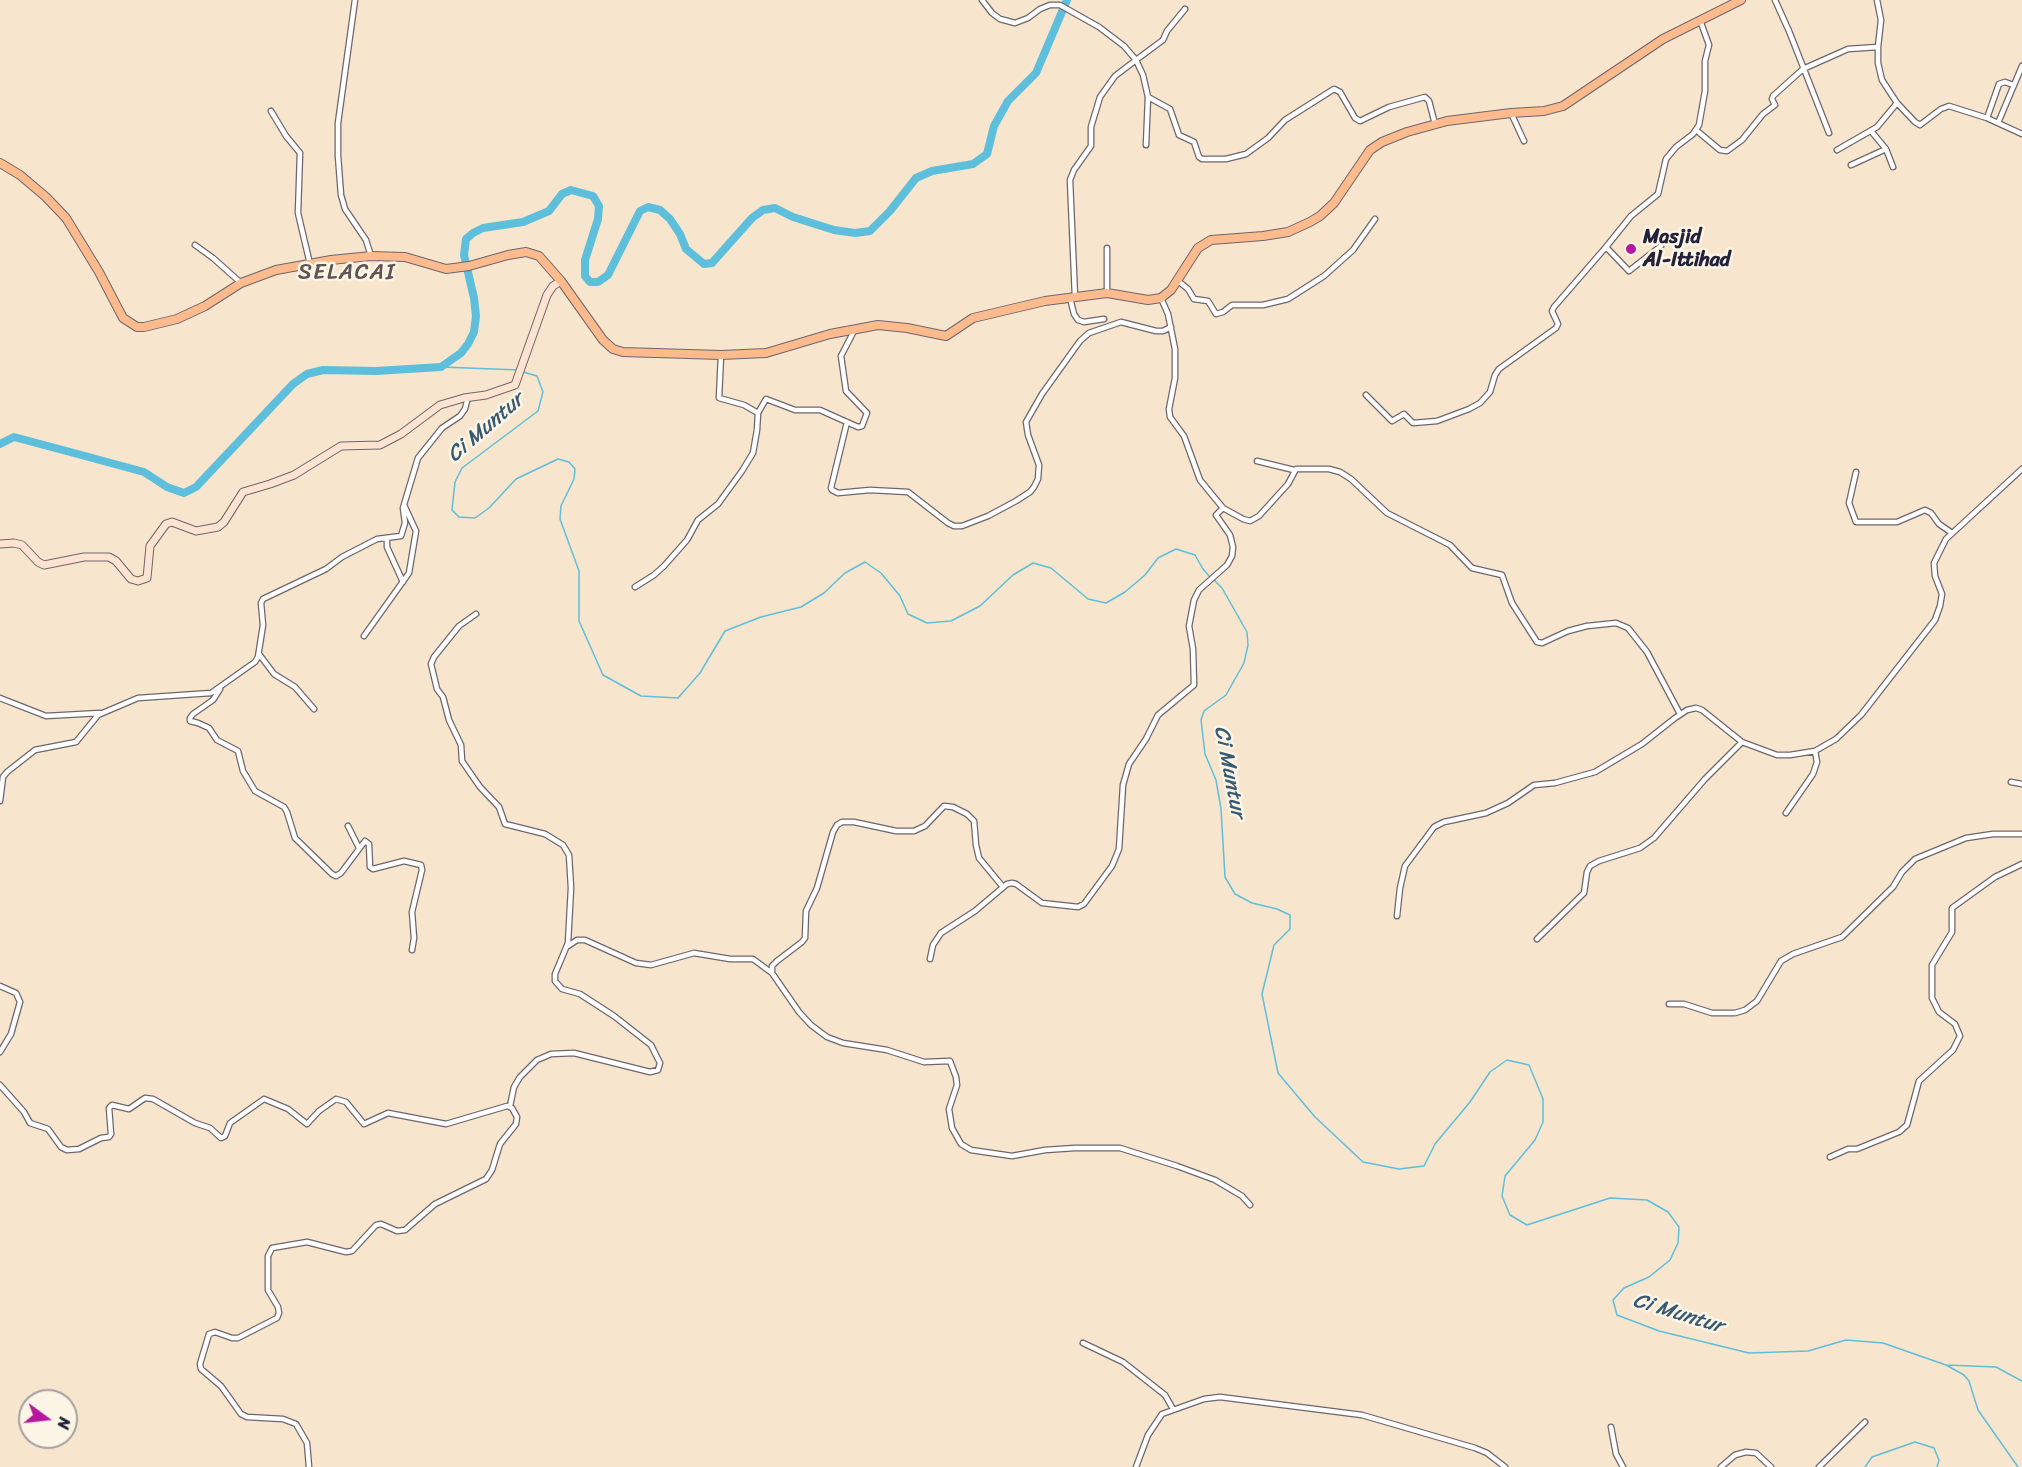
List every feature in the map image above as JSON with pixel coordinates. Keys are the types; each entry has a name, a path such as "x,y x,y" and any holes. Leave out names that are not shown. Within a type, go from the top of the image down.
{"highway":[{"path":"0,163 20,175 66,218 99,272 123,318 133,326 144,327 177,319 205,306 241,283 276,270 371,256 405,257 440,269 459,268 508,255 530,252 539,256 561,280 596,331 613,349 628,352 721,355 766,353 855,329 888,325 946,336 973,318 1045,301 1107,292 1148,300 1161,298 1171,290 1198,248 1211,240 1277,234 1310,222 1334,203 1362,159 1376,145 1394,136 1435,124 1510,112 1544,111 1568,104 1663,39 1741,0"}],"main road":[{"path":"0,544 22,545 44,565 84,557 109,557 116,561 131,579 141,581 149,576 150,546 166,524 172,522 196,531 218,528 243,492 294,475 341,446 380,446 401,434 440,405 468,397 486,395 515,385 547,295 561,280"}],"street":[{"path":"355,0 338,123 338,156 341,195 345,209 366,240 371,256"},
{"path":"982,0 1000,19 1015,23 1028,18 1040,9 1050,5 1060,5 1099,27 1124,46 1136,60 1143,75 1148,97 1146,145"},
{"path":"1775,0 1829,133"},
{"path":"1877,0 1881,20 1878,47 1882,80 1897,103 1915,122 1920,125 1928,122 1941,109 1949,106 1987,118 2022,134"},
{"path":"1104,319 1084,322 1078,320 1074,314 1070,180 1074,170 1091,146 1091,127 1104,91 1115,76 1163,40 1167,31 1185,9"},
{"path":"1366,395 1394,421 1404,414 1412,423 1434,422 1473,407 1488,396 1499,369 1556,328 1558,324 1552,311 1554,307 1631,216 1658,194 1666,159 1696,130 1704,105 1705,61 1709,45 1700,20"},
{"path":"1696,130 1720,150 1727,151 1742,140 1763,114 1774,106 1773,96 1803,69 1848,49 1878,47"},
{"path":"1998,123 2022,66"},
{"path":"1987,118 1999,84 2005,82 2013,85"},
{"path":"1148,97 1170,110 1179,135 1194,142 1198,157 1202,159 1226,159 1246,154 1270,136 1285,120 1334,90 1340,92 1355,118 1360,121 1399,104 1425,97 1429,101 1435,124"},
{"path":"1837,150 1877,127 1897,103"},
{"path":"271,111 286,136 300,153 298,213 310,264"},
{"path":"1510,112 1524,141"},
{"path":"1871,131 1886,149 1893,167"},
{"path":"1851,165 1886,149"},
{"path":"1177,280 1188,289 1194,299 1208,301 1218,314 1232,305 1263,305 1288,298 1324,276 1353,250 1375,219"},
{"path":"195,245 241,283"},
{"path":"1606,247 1629,271 1661,246"},
{"path":"1107,248 1107,292"},
{"path":"1161,298 1171,327 1176,365 1169,409 1170,417 1184,436 1200,480 1223,508 1246,520 1256,518 1290,482 1294,470"},
{"path":"847,422 832,490 838,493 870,490 908,492 915,495 948,523 962,526 988,516 1016,501 1034,487 1038,479 1039,465 1028,435 1026,422 1042,394 1080,341 1089,333 1121,322 1156,331 1163,331 1171,327"},
{"path":"635,587 654,575 671,558 687,540 698,520 718,504 742,471 753,451 758,413 765,400 768,399 795,410 820,410 860,427 868,414 845,389 841,353 855,329"},
{"path":"721,355 719,398 744,405 758,413"},
{"path":"0,698 50,717 102,712 136,699 207,693 221,687 255,662 259,654 263,622 261,603 265,597 326,569 342,557 377,539 401,536 405,523 404,505 418,458 442,428 460,416 465,409 468,397"},
{"path":"1257,461 1283,469 1329,469 1346,475 1387,513 1450,545 1472,568 1502,575 1512,603 1537,642 1542,643 1568,631 1587,626 1616,623 1628,628 1647,652 1680,714"},
{"path":"1397,916 1405,866 1436,825 1486,813 1508,803 1534,785 1555,783 1595,772 1642,744 1680,714 1696,708 1702,710 1742,742 1769,753 1784,756 1815,751 1836,739 1862,715 1932,626 1942,599 1941,589 1934,572 1934,563 1942,547 1952,533 2022,469"},
{"path":"1856,472 1849,503 1857,522 1897,522 1926,510 1939,524 1952,533"},
{"path":"364,636 409,573 416,531 404,505"},
{"path":"930,959 933,945 941,933 975,911 1010,883 1014,883 1042,903 1078,908 1084,904 1112,866 1119,849 1123,785 1131,759 1146,739 1158,715 1194,685 1193,649 1189,626 1193,603 1199,590 1227,565 1232,556 1233,547 1230,535 1216,515 1223,508"},
{"path":"387,538 389,553 404,582"},
{"path":"309,1467 307,1443 296,1424 283,1419 247,1417 241,1414 221,1386 201,1369 200,1364 210,1334 213,1332 238,1338 277,1318 278,1307 268,1290 268,1256 272,1248 303,1242 346,1252 352,1251 376,1224 397,1231 408,1229 435,1204 486,1179 491,1174 500,1144 516,1124 517,1118 510,1106 514,1088 520,1077 537,1060 551,1054 574,1053 650,1072 660,1067 655,1049 639,1035 580,994 560,988 554,976 568,946 571,888 567,849 560,842 545,834 504,822 500,809 478,785 462,761 461,745 449,720 443,697 437,688 432,659 459,626 476,614"},
{"path":"259,654 274,674 295,687 314,710"},
{"path":"221,687 213,700 194,714 190,721 209,728 217,740 238,751 243,771 255,791 286,809 297,840 332,874 336,876 341,873 363,842 368,843 370,867 373,869 404,861 421,865 422,870 412,912 414,938 412,950"},
{"path":"0,801 3,777 7,772 35,750 76,742 102,712"},
{"path":"1538,939 1584,893 1590,866 1640,848 1654,838 1705,779 1742,742"},
{"path":"1786,813 1813,774 1817,762 1815,751"},
{"path":"2011,782 2022,784"},
{"path":"772,973 772,966 805,938 806,911 817,888 833,832 842,822 854,822 896,831 914,831 924,826 944,806 953,807 974,820 979,858 1003,887"},
{"path":"348,826 359,848"},
{"path":"1669,1004 1684,1004 1712,1013 1735,1013 1744,1010 1757,1001 1780,961 1846,933 1893,886 1902,872 1915,859 1966,838 1993,834 2022,834"},
{"path":"1830,1157 1899,1132 1908,1125 1919,1081 1953,1050 1960,1036 1958,1028 1939,1012 1932,999 1932,965 1952,932 1952,908 1995,878 2022,864"},
{"path":"568,946 577,940 585,940 636,963 651,965 694,953 730,959 753,959 772,973 799,1012 826,1036 843,1043 887,1050 924,1062 950,1061 957,1085 949,1109 952,1128 959,1142 971,1150 1012,1156 1045,1150 1120,1148 1208,1177 1235,1192 1250,1205"},
{"path":"0,986 15,993 20,1002 11,1034 0,1052"},
{"path":"0,1085 24,1112 30,1123 48,1130 61,1147 68,1150 79,1149 99,1138 109,1137 112,1105 129,1109 145,1098 153,1099 195,1123 210,1128 221,1138 225,1136 230,1123 264,1099 290,1110 307,1124 336,1099 346,1102 364,1124 369,1124 388,1113 446,1124 510,1106"},
{"path":"1083,1343 1123,1362 1165,1395 1173,1409"},
{"path":"1136,1467 1155,1422 1162,1414 1204,1399 1220,1397 1352,1413 1475,1448 1487,1453 1505,1467"},
{"path":"1819,1467 1865,1422"},
{"path":"1611,1426 1616,1454 1623,1467"},
{"path":"1720,1467 1735,1455 1746,1452 1756,1454 1771,1467"}],"waterway":[{"path":"0,444 14,437 144,472 167,487 184,493 196,487 293,384 307,374 323,370 376,371 441,367 461,353 474,332 476,316 464,255 466,239 483,228 523,222 549,211 562,194 571,190 593,196 599,206 598,219 585,260 585,276 590,282 598,282 608,275 640,211 648,207 660,210 670,219 686,249 704,264 712,263 752,218 763,210 775,208 793,217 834,230 855,233 870,231 890,211 916,178 932,171 973,164 987,154 994,126 1008,101 1036,73 1067,0"},
{"name":"Ci Muntur","path":"441,367 519,370"},
{"name":"Ci Muntur","path":"523,372 537,376 543,392 538,411 462,468 455,482 452,510 459,517 475,518 489,508 516,479 558,459 569,462 575,469 574,479 561,506 560,519 579,571 579,621 603,675 641,696 678,698 700,673 725,631 761,617 801,607 824,593 845,573 865,562 881,573 900,596 908,614 927,623 951,621 980,606 1013,575 1033,563 1051,568 1088,599 1106,603 1125,592 1145,575 1158,558 1176,549 1195,555 1210,577"},
{"name":"Ci Muntur","path":"1214,580 1222,588 1247,632 1248,645 1244,663 1226,695 1204,711 1201,720 1205,754 1216,780 1221,809 1225,877 1235,894 1252,903 1277,909 1290,915 1290,929 1274,945 1262,994 1278,1073 1315,1117 1363,1162 1399,1169 1424,1166 1435,1144 1470,1102 1490,1072 1507,1060 1529,1065 1543,1099 1543,1122 1535,1140 1505,1176 1502,1196 1510,1215 1527,1225 1610,1198 1647,1200 1668,1212 1679,1227 1678,1243 1670,1260 1649,1277 1624,1288 1613,1300 1617,1315 1659,1331 1749,1353 1808,1351 1846,1340 1883,1343 1946,1365 1996,1367 2022,1381"},
{"path":"1946,1365 1964,1375 1969,1381 1978,1410 2018,1467"},
{"path":"1865,1467 1872,1457 1915,1442 1934,1448 1939,1460 1937,1467"}],"place":[{"name":"Masjid Al-Ittihad","path":"1631,249"}],"district":[{"name":"SELACAI","path":"347,273"}]}
